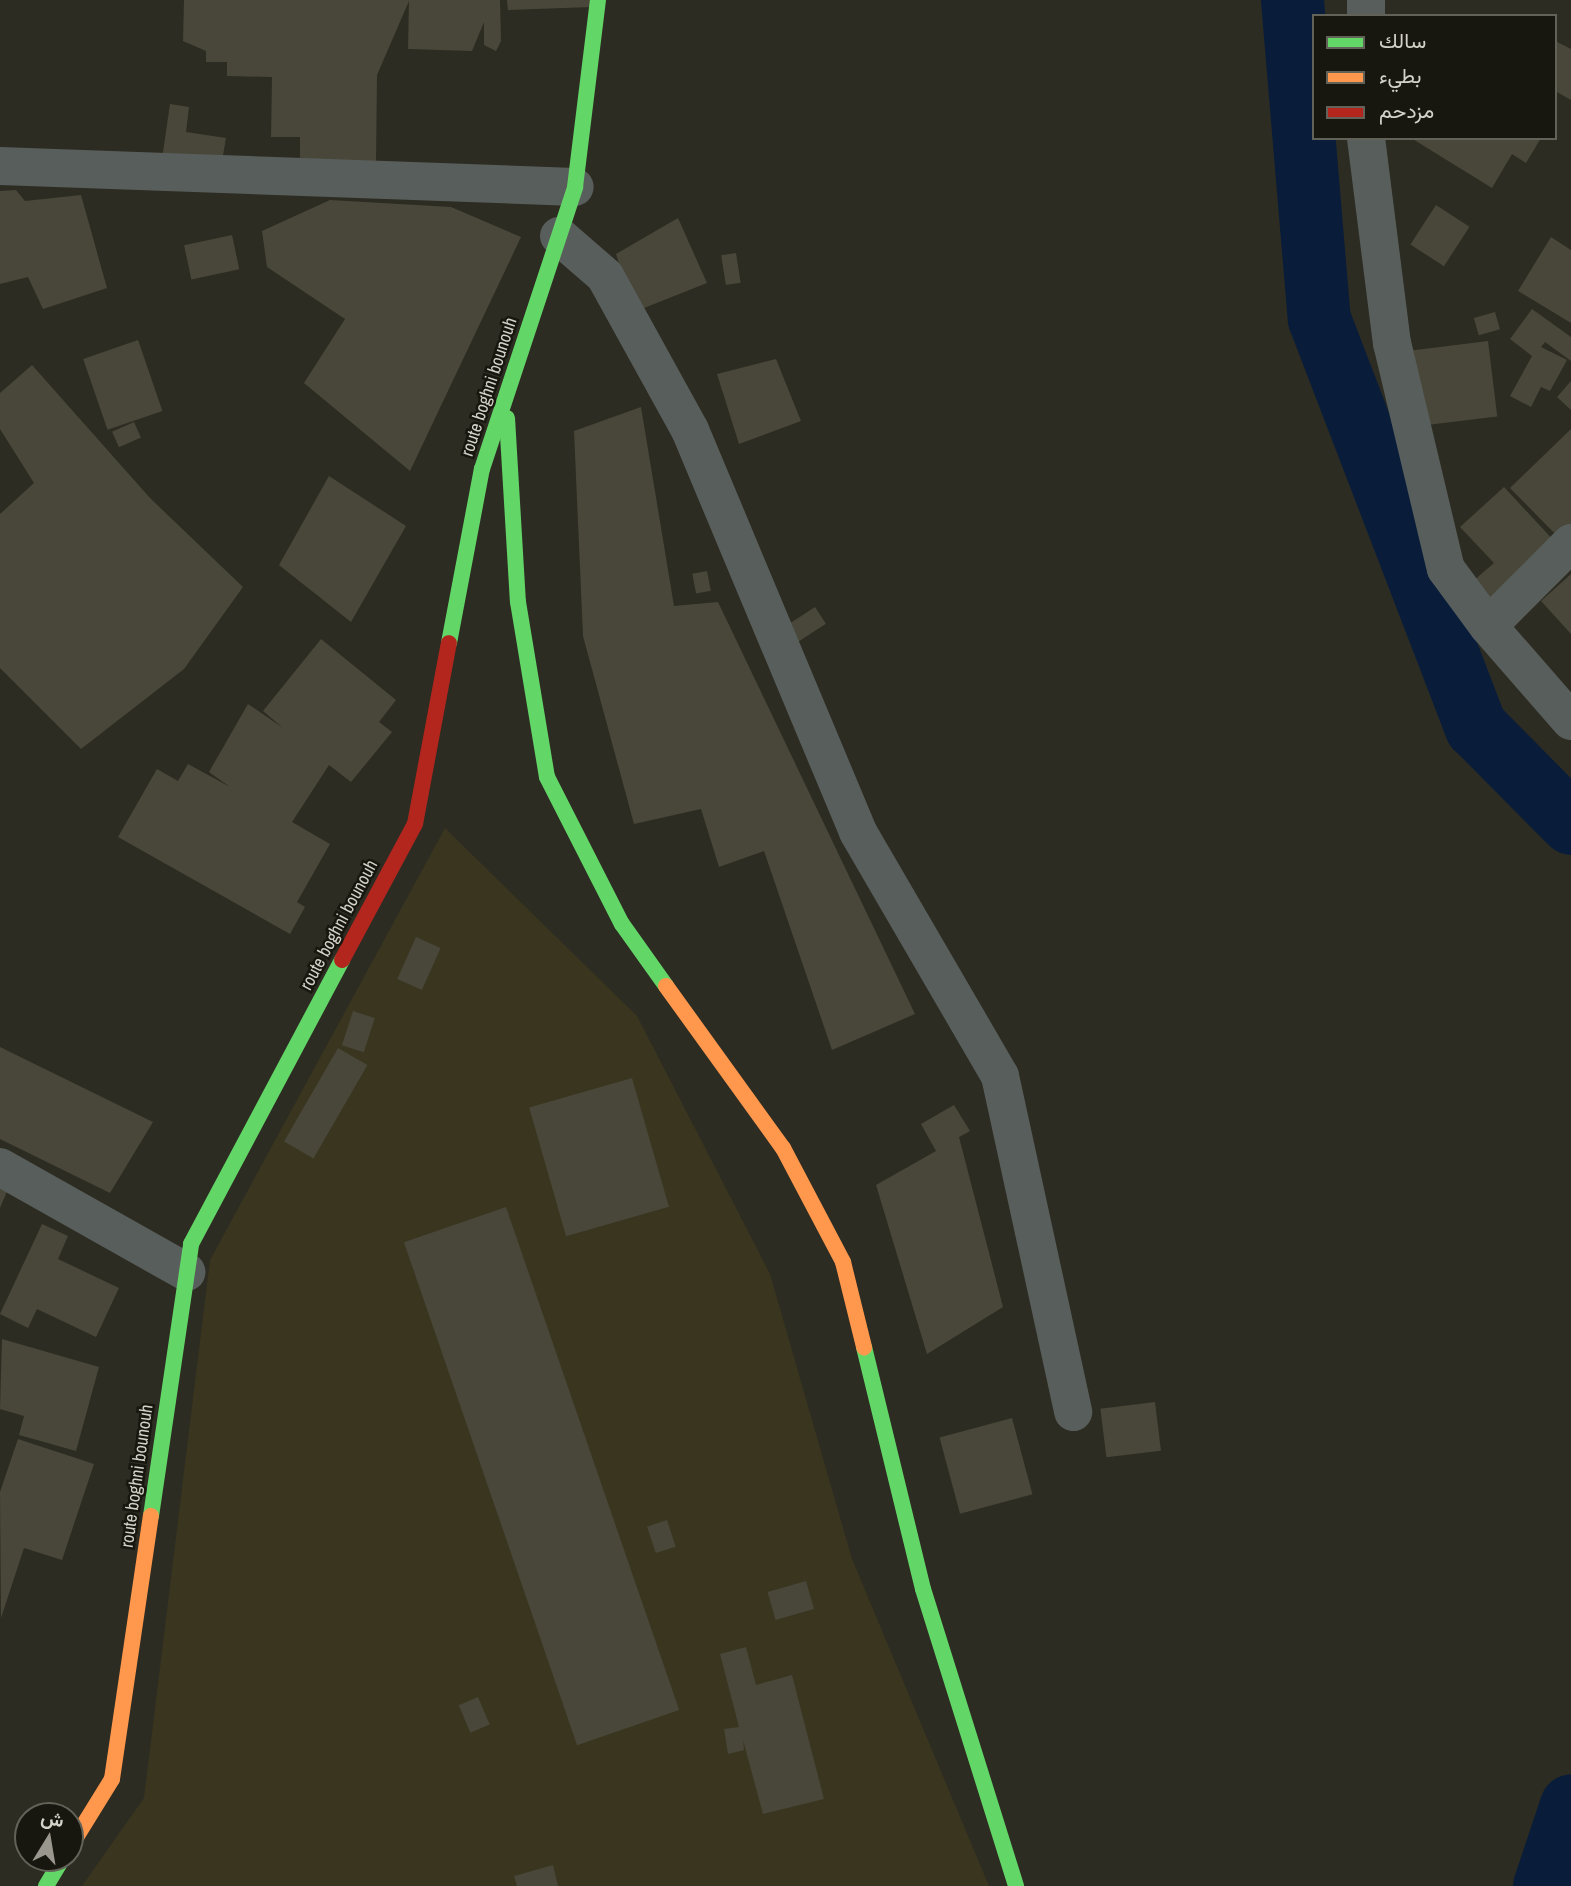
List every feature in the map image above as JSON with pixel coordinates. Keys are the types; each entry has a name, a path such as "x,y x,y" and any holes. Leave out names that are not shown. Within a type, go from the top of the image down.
{"main road":[{"name":"route boghni bounouh","path":"84,1824 112,1779 191,1244 415,824 482,469 575,187 598,0"},
{"path":"505,399 518,602 547,776 622,924 783,1148 843,1262 923,1589 1016,1886"}],"street":[{"path":"1366,140 1392,343 1446,569 1488,626 1571,721"},
{"path":"0,166 575,187"},
{"path":"559,236 605,276 690,430 858,832 1000,1076 1073,1412"},
{"path":"1488,626 1571,543"},
{"path":"0,1167 186,1272"}],"shaded area":[{"path":"445,828 637,1016 770,1274 852,1559 989,1886 82,1886 144,1798 210,1260"}],"building":[{"path":"184,0 500,0 501,41 496,51 484,45 484,22 472,51 408,49 409,1 377,75 376,162 300,160 300,137 271,137 272,77 227,76 227,62 206,62 206,51 183,41"},
{"path":"507,0 592,0 592,7 508,10"},
{"path":"1557,42 1571,49 1571,100 1557,92"},
{"path":"170,104 189,107 186,132 226,138 221,167 162,159"},
{"path":"1414,140 1540,140 1526,163 1512,154 1492,188"},
{"path":"16,190 25,201 81,195 107,288 43,309 28,277 0,284 0,191"},
{"path":"330,200 451,207 521,237 410,471 304,383 345,319 267,267 262,231"},
{"path":"1436,205 1470,227 1444,266 1410,244"},
{"path":"678,218 707,283 634,312 616,254"},
{"path":"232,235 239,269 191,279 184,245"},
{"path":"1551,237 1571,250 1571,323 1518,291"},
{"path":"736,253 741,283 726,285 721,255"},
{"path":"1532,309 1571,337 1571,361 1545,342 1541,347 1567,360 1550,391 1541,387 1531,407 1510,396 1532,356 1510,339"},
{"path":"1495,312 1500,329 1479,335 1474,318"},
{"path":"138,340 162,411 108,430 83,359"},
{"path":"1488,341 1497,416 1421,426 1412,350"},
{"path":"776,359 801,421 739,444 717,374"},
{"path":"32,365 150,498 243,587 184,669 81,749 0,668 0,514 34,483 0,429 0,393"},
{"path":"1571,381 1571,410 1557,397"},
{"path":"641,407 674,606 718,602 915,1014 832,1050 764,851 719,867 701,809 634,824 583,636 574,431"},
{"path":"134,422 141,438 119,447 112,432"},
{"path":"1571,429 1571,532 1562,541 1510,488"},
{"path":"329,476 406,526 351,622 279,565"},
{"path":"1504,487 1557,544 1491,603 1472,582 1494,563 1460,527"},
{"path":"707,571 711,591 696,593 692,574"},
{"path":"1571,574 1571,634 1541,601"},
{"path":"815,607 826,624 795,644 784,627"},
{"path":"321,639 396,700 379,722 392,732 351,782 329,765 292,822 330,844 297,902 305,907 290,934 118,837 157,769 178,781 188,764 230,787 209,772 248,704 283,728 263,711"},
{"path":"416,937 441,948 422,990 397,979"},
{"path":"353,1011 375,1018 364,1052 342,1045"},
{"path":"0,1047 153,1122 110,1193 0,1139"},
{"path":"338,1048 367,1065 313,1159 284,1142"},
{"path":"632,1078 669,1207 566,1236 529,1107"},
{"path":"954,1105 970,1131 959,1137 1003,1307 927,1354 876,1185 936,1151 921,1124"},
{"path":"0,1184 8,1189 0,1208"},
{"path":"506,1207 679,1710 577,1745 404,1242"},
{"path":"42,1224 68,1236 58,1259 119,1288 96,1337 37,1309 28,1328 0,1314"},
{"path":"2,1339 99,1367 76,1451 19,1435 24,1416 0,1409"},
{"path":"1155,1402 1161,1451 1106,1457 1100,1409"},
{"path":"1012,1418 1032,1494 960,1514 940,1437"},
{"path":"18,1439 94,1464 62,1560 24,1548 1,1618 0,1492"},
{"path":"667,1520 676,1547 656,1553 647,1526"},
{"path":"806,1581 814,1609 776,1620 768,1592"},
{"path":"746,1647 756,1685 792,1675 824,1799 763,1814 743,1740 744,1750 728,1754 724,1729 739,1727 720,1654"},
{"path":"478,1697 490,1725 470,1733 459,1705"},
{"path":"553,1865 558,1886 517,1886 514,1876"}],"waterway":[{"path":"1292,0 1319,319 1476,727 1571,823"},
{"path":"1544,1886 1571,1805"}],"traffic: fast":[{"path":"449,643 482,469 575,187 598,0"},
{"path":"507,418 518,602 547,777 622,924 666,986"},
{"path":"151,1516 191,1244 342,960"},
{"path":"864,1347 923,1589 1016,1886"},
{"path":"46,1886 54,1872"}],"traffic: slow":[{"path":"666,986 783,1148 843,1262 864,1347"},
{"path":"84,1824 112,1779 151,1516"}],"traffic: jam":[{"path":"342,960 415,824 449,643"}]}
